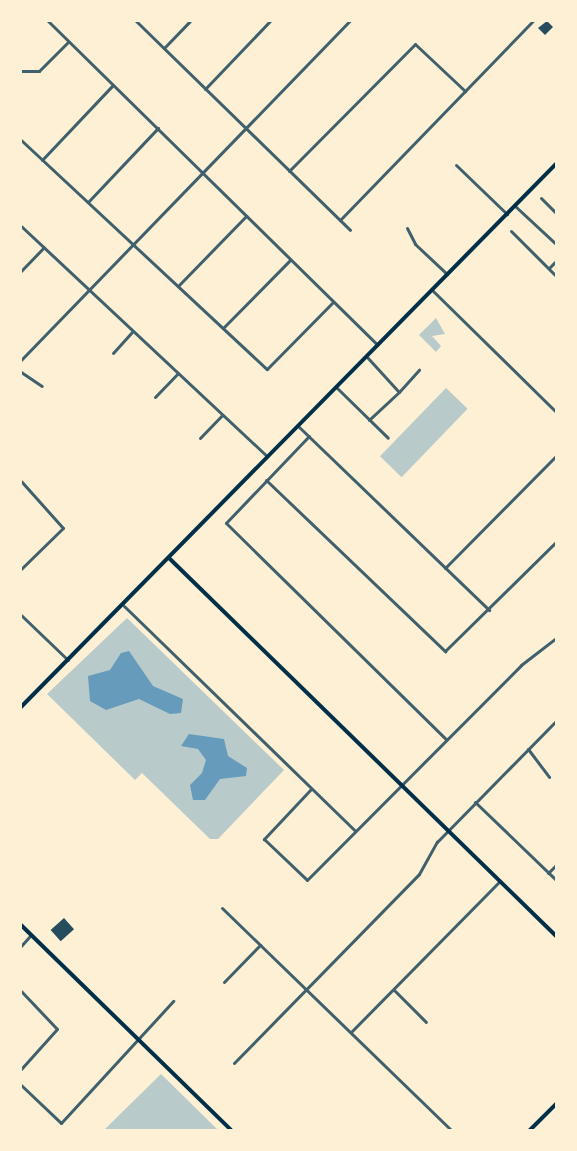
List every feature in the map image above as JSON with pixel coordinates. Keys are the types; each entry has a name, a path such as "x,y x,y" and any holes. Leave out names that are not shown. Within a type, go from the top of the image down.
{"main road":[{"path":"21,707 124,606 556,164"},
{"path":"170,559 556,936"},
{"path":"21,925 231,1130"},
{"path":"530,1130 556,1104"}],"street":[{"path":"48,21 378,345"},
{"path":"136,21 350,230"},
{"path":"164,48 190,21"},
{"path":"204,89 270,21"},
{"path":"21,360 350,21"},
{"path":"339,220 533,21"},
{"path":"21,71 39,71 68,42"},
{"path":"289,171 415,44 465,90"},
{"path":"42,160 112,86"},
{"path":"87,202 158,129"},
{"path":"21,140 267,369 333,302"},
{"path":"456,165 507,214"},
{"path":"541,198 556,213"},
{"path":"515,206 556,244"},
{"path":"178,286 246,216"},
{"path":"21,226 269,458"},
{"path":"407,228 415,244 447,274"},
{"path":"511,231 556,276"},
{"path":"21,271 44,247"},
{"path":"223,328 290,260"},
{"path":"549,268 556,261"},
{"path":"432,290 556,412"},
{"path":"113,353 132,332"},
{"path":"367,357 399,392"},
{"path":"369,420 419,370"},
{"path":"21,372 42,386"},
{"path":"155,397 177,373"},
{"path":"337,388 388,438"},
{"path":"200,438 222,415"},
{"path":"300,427 489,610"},
{"path":"309,436 226,523 446,739"},
{"path":"445,568 556,456"},
{"path":"266,480 445,651 556,542"},
{"path":"21,481 63,528 21,569"},
{"path":"124,606 355,831"},
{"path":"21,615 69,661"},
{"path":"311,789 264,838 307,880 446,739 556,638"},
{"path":"234,1063 419,874 448,830 556,721"},
{"path":"528,749 549,777"},
{"path":"475,802 556,880"},
{"path":"548,873 556,865"},
{"path":"351,1032 500,880"},
{"path":"222,908 451,1130"},
{"path":"21,946 32,935"},
{"path":"224,982 260,945"},
{"path":"394,990 426,1022"},
{"path":"21,991 57,1029 21,1069"},
{"path":"21,1084 61,1123 108,1078 137,1038 173,1001"}],"shaded area":[{"path":"436,318 445,334 432,336 441,346 436,352 419,335"},
{"path":"446,388 468,409 402,477 380,456"},
{"path":"127,618 284,770 218,839 210,839 142,773 135,780 47,694"},
{"path":"161,1074 218,1130 104,1130"}],"water":[{"path":"129,651 153,686 183,699 181,713 170,714 139,699 106,710 90,701 88,676 110,670 121,653"},
{"path":"189,734 224,739 228,756 247,768 246,776 220,779 205,800 193,800 190,785 202,773 206,760 198,749 181,746"}],"building":[{"path":"547,21 553,27 545,35 538,28"},
{"path":"64,918 74,929 61,941 51,930"}]}
